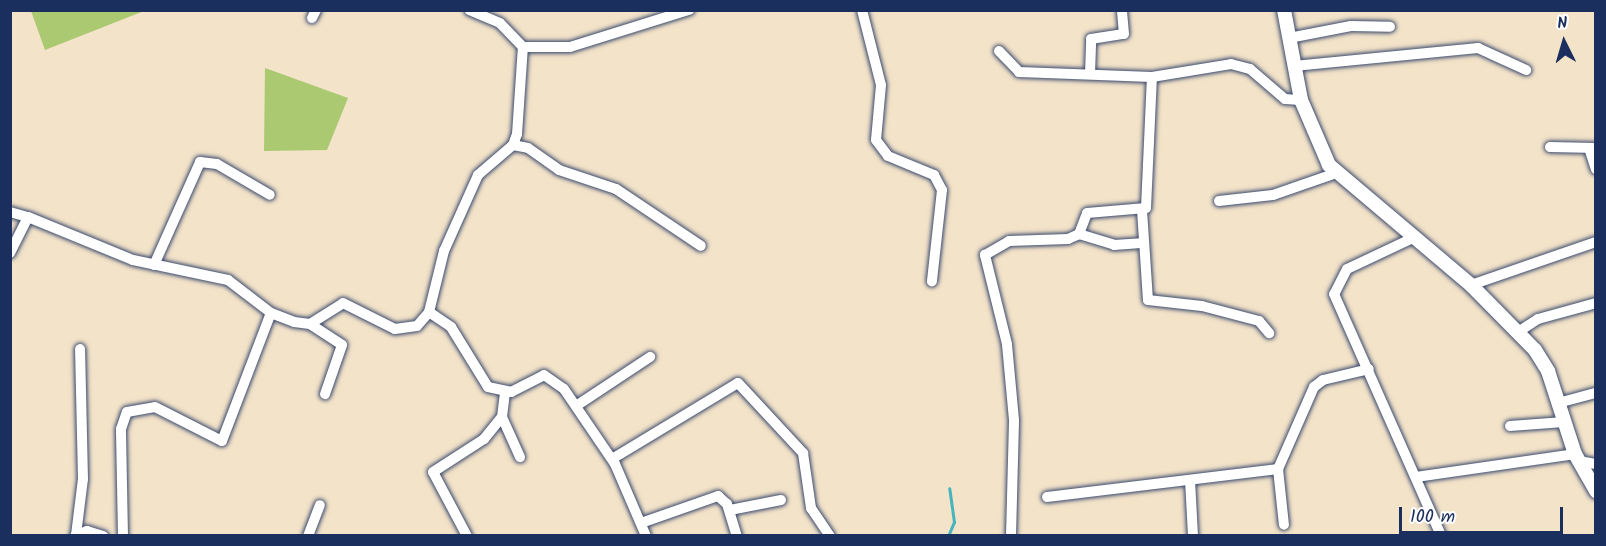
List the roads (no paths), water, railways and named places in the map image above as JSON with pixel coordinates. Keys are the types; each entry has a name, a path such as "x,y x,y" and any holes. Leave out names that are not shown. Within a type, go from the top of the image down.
{"main road":[{"path":"1284,10 1301,100 1315,143 1336,173 1471,285 1518,332 1548,371 1563,422 1577,458 1596,491"}],"street":[{"path":"473,11 500,23 523,46 570,47 689,10"},
{"path":"862,10 880,85 876,140 888,156 934,176 942,190 932,281"},
{"path":"1090,74 1091,39 1124,34 1122,10"},
{"path":"1289,38 1351,26 1390,27"},
{"path":"310,324 343,303 394,328 417,326 429,312 444,251 478,175 513,145 523,46"},
{"path":"1294,66 1478,48 1526,70"},
{"path":"999,51 1019,72 1152,77 1231,64 1250,69 1285,99 1301,100"},
{"path":"1079,234 1087,213 1142,210 1148,204 1152,77"},
{"path":"513,145 528,148 559,171 616,189 700,246"},
{"path":"1550,147 1592,148 1596,169"},
{"path":"154,265 200,162 217,164 270,195"},
{"path":"1219,201 1272,195 1336,173"},
{"path":"1142,210 1141,243 1148,300 1202,306 1259,321 1269,333"},
{"path":"10,212 154,265 228,280 271,314 310,324 342,345 325,394"},
{"path":"10,253 28,217"},
{"path":"1011,536 1014,420 1007,344 985,255 1009,240 1079,234 1114,245 1141,243"},
{"path":"1414,237 1339,277 1334,294 1441,536"},
{"path":"1471,285 1596,242"},
{"path":"1518,332 1538,319 1596,303"},
{"path":"429,312 451,327 488,387 504,393 544,375 576,406 612,459 646,536"},
{"path":"123,536 121,429 127,412 155,407 222,441 271,314"},
{"path":"80,349 83,479 75,535 87,531 104,536"},
{"path":"576,406 650,357"},
{"path":"1284,525 1278,469 1314,387 1323,380 1369,369"},
{"path":"612,459 738,383 803,453 811,508 830,536"},
{"path":"504,393 502,417 520,457"},
{"path":"1558,403 1596,393"},
{"path":"467,536 433,472 484,439 502,417"},
{"path":"1510,426 1563,422"},
{"path":"1416,477 1577,458 1596,464"},
{"path":"1047,497 1278,469"},
{"path":"1190,480 1192,536"},
{"path":"642,523 712,496 722,497 730,510 737,536"},
{"path":"730,510 781,500"},
{"path":"308,536 320,504"}],"waterway":[{"path":"948,536 954,522 949,488"}]}
